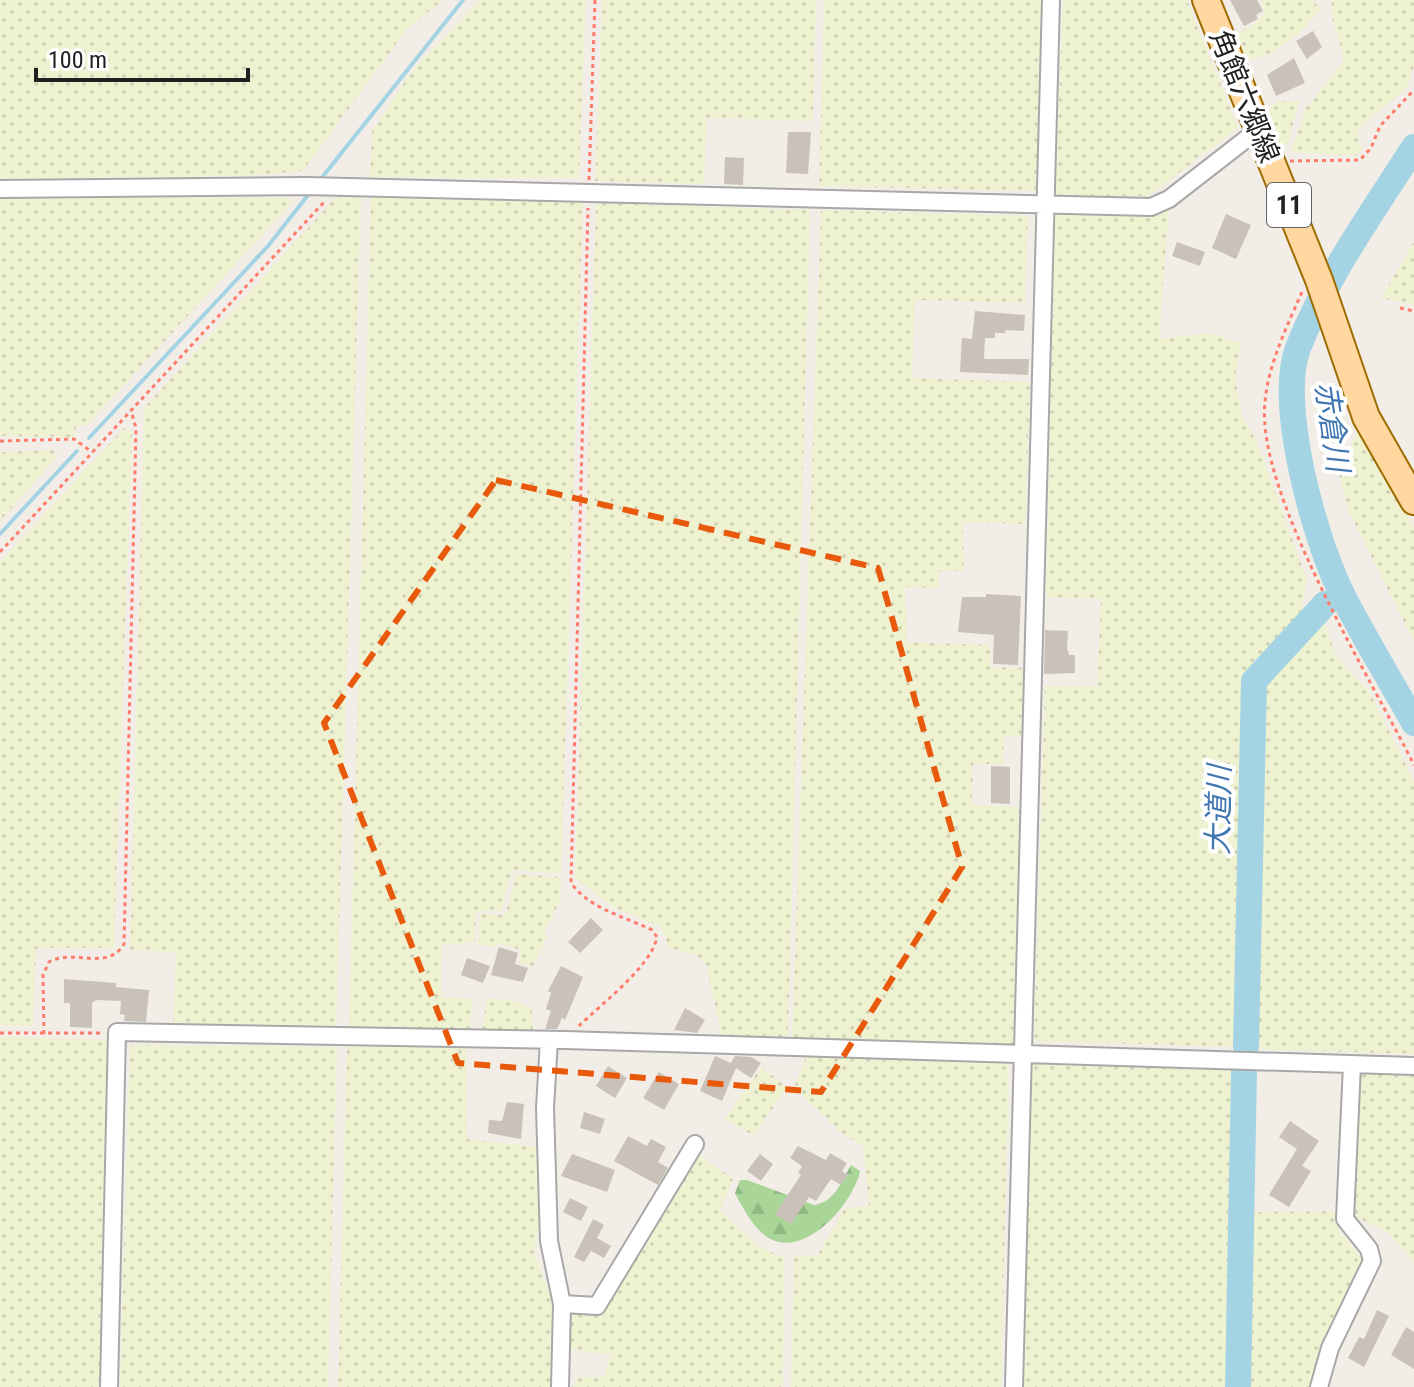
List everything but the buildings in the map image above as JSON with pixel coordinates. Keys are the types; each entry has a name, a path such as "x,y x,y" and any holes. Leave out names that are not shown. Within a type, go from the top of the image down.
{"main road":[{"name":"角館六郷線","path":"1206,0 1317,274 1366,417 1414,501"}],"street":[{"path":"1014,1387 1051,0"},
{"path":"0,189 307,186 1151,207 1169,199 1259,129"},
{"path":"109,1387 117,1032 557,1040 1414,1066"},
{"path":"557,1040 545,1108 549,1241 562,1304 560,1387"},
{"path":"1319,1387 1330,1348 1372,1261 1369,1249 1345,1219 1352,1065"},
{"path":"562,1304 597,1306 695,1144"}],"path":[{"path":"557,1040 639,967 654,949 657,937 652,930 603,911 580,895 571,883 595,0"},
{"path":"1272,161 1360,160 1371,148 1380,126 1414,90"},
{"path":"0,552 92,452 132,414 333,187"},
{"path":"1317,274 1273,370 1265,402 1266,434 1283,500 1414,765"},
{"path":"1400,308 1414,311"},
{"path":"44,1034 43,975 49,962 61,957 105,958 113,956 124,944 136,428 132,414"},
{"path":"0,441 74,439 92,452"},
{"path":"0,1033 117,1032"}],"highlighted area":[{"path":"496,480 878,568 962,867 821,1092 458,1063 324,723"}],"green space":[{"path":"0,0 443,0 406,30 303,171 243,176 0,178"},
{"path":"480,0 586,0 579,178 370,177 372,131 412,71"},
{"path":"602,0 816,0 813,121 707,118 704,184 595,181"},
{"path":"824,0 1042,0 1037,191 819,186"},
{"path":"1063,0 1187,0 1238,128 1148,196 1055,197"},
{"path":"1261,0 1311,0 1321,8 1298,35 1271,53 1245,62 1231,36 1254,24 1265,12"},
{"path":"1332,0 1414,0 1414,65 1407,88 1361,126 1357,132 1362,151 1355,156 1291,152 1306,108 1342,63 1343,55 1331,14"},
{"path":"1278,101 1299,101 1288,143 1283,147 1269,122 1269,110"},
{"path":"371,194 583,201 561,874 513,870 501,911 476,911 475,942 442,945 441,997 472,999 470,1032 349,1029"},
{"path":"338,195 361,195 336,1031 173,1027 176,952 130,950 144,408"},
{"path":"0,198 288,198 292,203 87,425 76,427 75,437 0,436"},
{"path":"596,203 810,210 788,1039 722,1036 706,966 698,956 667,947 666,936 659,926 615,908 575,878"},
{"path":"1169,208 1159,339 1210,333 1241,343 1235,377 1242,416 1257,442 1307,580 1298,625 1248,678 1240,1047 1034,1041 1045,686 1097,686 1101,599 1046,597 1055,213 1151,214"},
{"path":"821,210 1028,216 1025,303 915,300 912,378 1030,382 1025,524 963,522 964,571 939,571 938,588 905,587 907,642 990,645 990,667 1025,668 1022,737 1004,736 1003,764 973,764 972,805 1022,807 1013,1048 792,1040"},
{"path":"1414,242 1414,305 1381,298"},
{"path":"124,428 132,431 114,948 36,948 33,1026 0,1025 0,562"},
{"path":"1359,429 1414,527 1414,642 1348,510 1339,474"},
{"path":"54,450 56,458 0,521 0,452"},
{"path":"1324,621 1336,655 1371,695 1414,781 1414,1054 1255,1049 1265,684"},
{"path":"516,874 561,877 560,901 544,933 547,936 533,967 519,962 521,950 497,943 495,947 478,944 480,914 505,915"},
{"path":"487,998 514,1001 532,1009 533,1033 482,1030"},
{"path":"0,1037 115,1040 105,1387 0,1387"},
{"path":"130,1045 337,1047 328,1387 120,1387"},
{"path":"347,1046 466,1047 467,1139 537,1147 543,1199 534,1251 553,1304 551,1387 338,1387"},
{"path":"808,1052 1009,1061 1001,1387 791,1387 794,1256 817,1256 845,1208 869,1206 863,1146 839,1131 794,1087"},
{"path":"1032,1062 1242,1065 1233,1387 1023,1387"},
{"path":"761,1067 787,1087 754,1136 725,1119"},
{"path":"1359,1071 1414,1073 1414,1263 1387,1231 1355,1217"},
{"path":"697,1153 733,1179 720,1211 760,1247 784,1258 783,1387 567,1387 574,1386 578,1377 604,1377 611,1355 568,1349 570,1310 600,1313"},
{"path":"851,1165 860,1171 840,1209 816,1232 789,1243 775,1241 762,1233 751,1221 735,1193 740,1180 747,1180 814,1205 832,1196"},
{"path":"1338,1211 1338,1230 1363,1260 1328,1332 1310,1387 1244,1387 1249,1212"}],"waterway":[{"path":"320,180 463,0"},
{"name":"赤倉川","path":"1414,147 1351,245 1309,321 1298,348 1292,401 1301,469 1330,566 1357,624 1414,723"},
{"path":"89,438 268,246 312,190"},
{"path":"0,534 77,451"},
{"name":"大道川","path":"1246,1046 1254,681 1325,604"},
{"name":"大道川","path":"1238,1387 1244,1071"}]}
